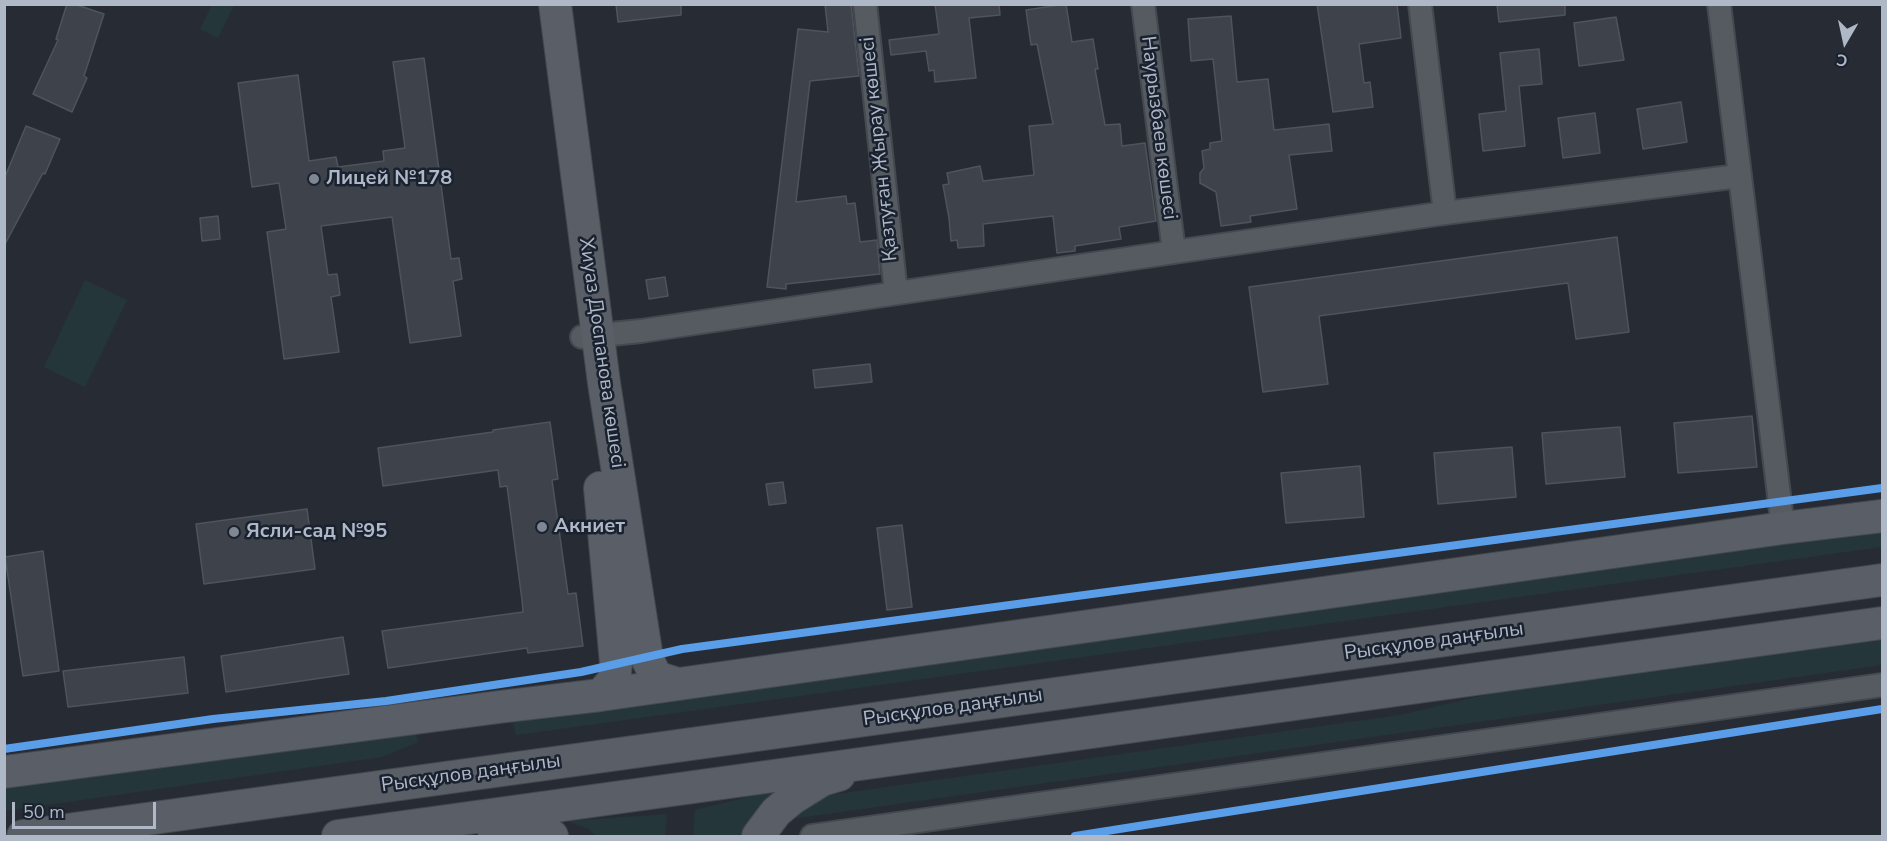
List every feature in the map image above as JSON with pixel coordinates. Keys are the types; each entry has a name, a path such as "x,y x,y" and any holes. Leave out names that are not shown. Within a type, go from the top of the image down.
{"street":[{"name":"Хиуаз Доспанова көшесі","path":"540,4 590,336 608,415 647,658 656,677 677,684"},
{"name":"Хиуаз Доспанова көшесі","path":"555,4 590,336 594,415 616,663 614,680 601,695"},
{"name":"Қазтуған Жырау көшесі","path":"865,4 896,293"},
{"name":"Наурызбаев көшесі","path":"1143,4 1174,252"},
{"path":"1420,4 1445,213"},
{"path":"1719,4 1784,528"},
{"path":"590,336 641,331 1445,213 1739,176"},
{"path":"4,772 601,695 1882,516"},
{"name":"Рысқұлов даңғылы","path":"34,836 1882,580"},
{"path":"338,837 886,759 1882,623"},
{"path":"812,837 1882,685"},
{"path":"758,837 776,813 793,798 822,780 886,759"},
{"path":"393,830 520,828 552,837"}],"shaded area":[{"path":"212,5 234,5 218,38 200,29"},
{"path":"85,280 127,300 85,387 44,367"},
{"path":"1882,524 1882,547 516,735 511,714"},
{"path":"1882,637 1882,665 791,819 815,797 1400,715 1523,686"},
{"path":"415,725 418,742 382,757 5,811 4,783"},
{"path":"796,785 749,836 693,836 695,810"},
{"path":"667,814 665,836 596,836 589,829 567,821"}],"building":[{"path":"67,4 74,4 104,14 84,76 87,78 72,112 33,94 58,40 56,39"},
{"path":"616,4 681,4 681,15 618,22"},
{"path":"825,4 851,4 859,76 810,81 796,202 846,196 847,204 855,203 860,242 877,240 880,274 786,284 786,289 767,287 798,29 828,32"},
{"path":"935,4 999,4 1000,15 969,18 976,78 935,82 934,70 929,71 926,51 891,55 889,40 939,34"},
{"path":"1066,4 1072,42 1093,39 1098,69 1095,69 1105,125 1120,124 1122,146 1145,143 1156,221 1119,227 1121,239 1075,246 1075,251 1057,253 1053,216 983,224 984,246 958,248 957,240 951,241 943,185 949,184 947,173 980,166 983,181 1034,175 1029,126 1053,124 1037,44 1031,45 1026,10"},
{"path":"1317,4 1397,4 1401,38 1359,44 1364,83 1370,82 1373,107 1333,112"},
{"path":"1497,4 1565,4 1565,15 1499,22"},
{"path":"1231,16 1237,82 1268,79 1274,130 1329,124 1332,151 1289,155 1297,209 1250,216 1251,222 1221,226 1216,192 1200,183 1200,173 1204,168 1202,151 1210,149 1210,143 1222,141 1213,59 1191,61 1188,19"},
{"path":"1616,17 1624,60 1579,66 1574,23"},
{"path":"1539,49 1542,84 1519,86 1525,146 1483,151 1479,114 1506,111 1500,53"},
{"path":"424,58 451,259 459,258 462,279 453,281 461,336 410,343 392,217 321,226 328,275 337,274 340,295 331,297 339,352 284,359 267,232 286,229 279,183 252,187 238,83 298,75 309,161 336,157 338,167 384,161 383,151 405,148 393,62"},
{"path":"1681,102 1687,142 1643,149 1637,109"},
{"path":"1595,113 1600,153 1563,158 1558,118"},
{"path":"26,126 60,139 45,174 43,173 4,246 4,179"},
{"path":"218,216 220,239 202,241 200,218"},
{"path":"1617,237 1629,332 1576,339 1568,283 1319,316 1328,384 1263,392 1249,287"},
{"path":"665,277 668,296 649,299 646,280"},
{"path":"870,364 872,382 815,388 813,370"},
{"path":"1752,416 1757,467 1678,473 1674,423"},
{"path":"550,422 558,479 552,480 568,594 576,593 583,646 528,653 527,648 388,668 382,631 523,612 507,486 500,487 498,470 383,486 378,448"},
{"path":"1620,427 1625,477 1546,484 1542,433"},
{"path":"1512,447 1516,497 1438,504 1434,453"},
{"path":"1360,466 1364,517 1286,523 1281,473"},
{"path":"783,482 786,503 769,505 766,484"},
{"path":"307,509 315,569 204,584 196,524"},
{"path":"902,525 912,607 887,610 877,528"},
{"path":"43,551 59,671 23,676 5,557"},
{"path":"343,637 349,674 226,692 221,656"},
{"path":"184,657 188,693 68,707 63,671"}],"cycle path":[{"path":"4,749 213,719 386,701 581,672 682,649 1882,488"},
{"path":"1075,836 1882,709"}],"place":[{"name":"Лицей №178","path":"314,179"},
{"name":"Акниет","path":"542,527"},
{"name":"Ясли-сад №95","path":"234,532"}]}
